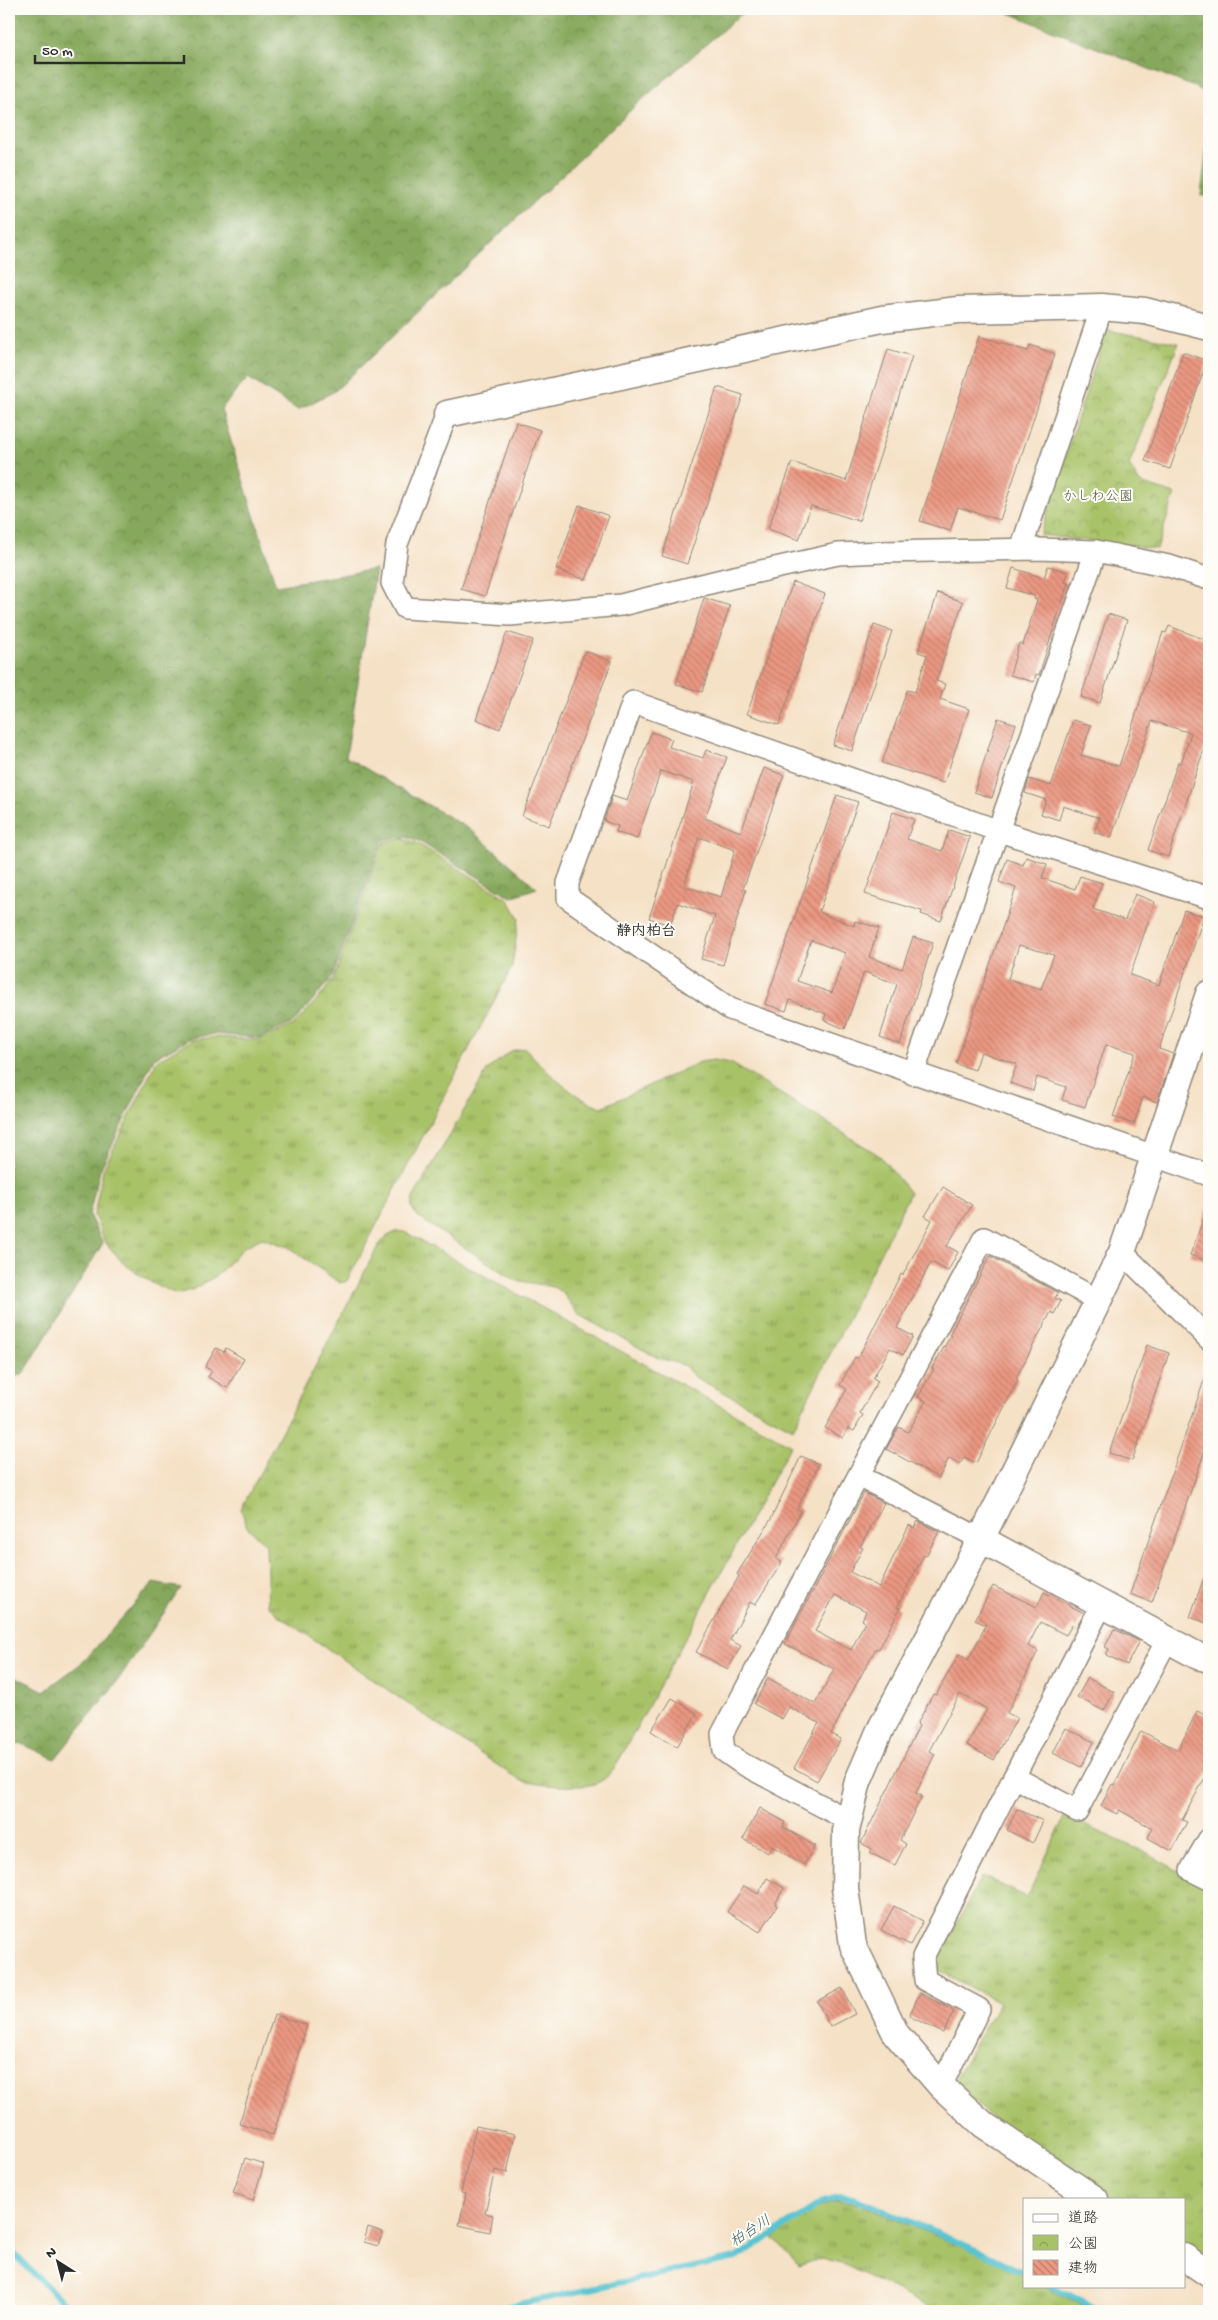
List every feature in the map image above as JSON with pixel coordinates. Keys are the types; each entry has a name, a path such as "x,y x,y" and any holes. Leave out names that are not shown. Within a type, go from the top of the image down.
{"street":[{"path":"1209,326 1145,311 1102,307 958,310 882,319 447,414 397,544 392,583 405,608 510,615 621,605 838,554 1021,549 1096,551 1169,566 1209,579"},
{"path":"1021,549 1102,307"},
{"path":"913,1074 1096,551"},
{"path":"1209,898 999,831 633,702 568,883 568,898 730,1009 1209,1175"},
{"path":"1094,2198 984,2125 941,2086 896,2034 853,1945 845,1888 846,1831 858,1781 880,1730 981,1539 1122,1252 1156,1157 1209,994"},
{"path":"848,1820 741,1763 724,1751 722,1734 984,1238 1099,1301"},
{"path":"1122,1252 1209,1339"},
{"path":"859,1476 981,1539 1198,1656 1209,1659"},
{"path":"941,2086 979,2009 925,1980 923,1957 1102,1604"},
{"path":"1014,1777 1077,1811 1168,1640"},
{"path":"1209,1839 1191,1870 1209,1879"},
{"path":"1186,2259 1209,2274"}],"green space":[{"path":"9,9 747,9 637,104 335,391 298,410 248,378 221,409 276,586 376,569 346,757 471,830 537,888 511,897 415,839 402,837 382,840 332,978 293,1023 259,1038 215,1034 191,1038 154,1058 100,1170 89,1215 103,1243 24,1373 9,1380"},
{"path":"999,9 1209,9 1209,93"},
{"path":"1209,131 1209,197 1201,195"},
{"name":"かしわ公園","path":"1106,330 1179,343 1129,465 1140,483 1175,494 1157,549 1040,535"},
{"path":"401,839 415,842 508,899 519,918 512,967 347,1281 340,1283 288,1247 262,1238 244,1247 216,1276 192,1290 176,1294 152,1283 123,1263 105,1242 94,1215 103,1170 157,1060 192,1040 216,1037 258,1040 294,1025 334,978 383,842"},
{"path":"525,1048 560,1083 580,1097 602,1107 700,1062 713,1060 731,1063 880,1156 910,1193 793,1429 695,1377 684,1365 658,1358 578,1314 562,1292 553,1287 515,1280 419,1218 411,1207 413,1198 488,1069 511,1051"},
{"path":"397,1231 405,1232 791,1445 613,1771 594,1784 561,1786 519,1780 277,1614 268,1605 266,1545 247,1527 241,1509 378,1246 386,1237"},
{"path":"153,1583 181,1588 116,1683 55,1759 22,1744 9,1746 9,1673 44,1691 83,1662"},
{"path":"1065,1816 1148,1854 1209,1888 1209,2259 1186,2244 1186,2198 1111,2198 1015,2137 954,2085 955,2079 999,2002 938,1970 935,1965 982,1876 1027,1897"},
{"path":"839,2201 853,2202 980,2254 1023,2276 1023,2288 1048,2288 1094,2311 937,2311 841,2263 822,2258 799,2266 773,2238 812,2210"}],"building":[{"path":"979,336 1028,351 1030,345 1055,354 1000,520 958,507 950,531 920,521"},
{"path":"888,349 912,356 859,521 811,506 799,540 768,529 792,462 846,481"},
{"path":"1183,352 1207,361 1170,469 1145,461"},
{"path":"717,387 743,395 687,564 662,556"},
{"path":"516,422 540,430 485,596 461,589"},
{"path":"579,505 609,516 586,580 556,569"},
{"path":"1048,566 1068,572 1065,582 1068,583 1039,675 1036,674 1034,682 1010,675 1019,643 1023,645 1037,600 1034,599 1035,596 1007,588 1013,568 1044,578"},
{"path":"793,582 825,594 779,725 747,714"},
{"path":"938,593 963,602 936,681 945,684 940,699 969,709 944,783 882,763 907,690 915,692 927,655 918,652"},
{"path":"704,598 730,606 702,692 676,684"},
{"path":"1108,614 1127,620 1100,703 1081,697"},
{"path":"874,625 892,631 852,751 833,745"},
{"path":"1169,626 1209,641 1209,734 1168,857 1148,850 1178,762 1181,763 1191,733 1152,721 1111,838 1094,832 1100,818 1063,806 1059,820 1041,814 1046,800 1025,793 1029,779 1051,786 1073,720 1091,725 1081,755 1119,766 1163,632 1166,633"},
{"path":"507,632 533,640 500,729 476,719"},
{"path":"585,651 612,661 549,826 522,816"},
{"path":"998,718 1016,724 992,798 974,792"},
{"path":"651,732 672,739 669,747 703,758 706,750 727,757 705,818 741,832 764,768 784,775 743,889 746,890 723,965 701,959 715,916 678,903 670,925 649,918 694,782 661,771 637,839 616,832 618,826 604,821 612,796 627,801","holes":["699,837 735,850 721,897 684,886"]},
{"path":"837,795 858,802 819,911 854,926 855,921 879,928 869,957 902,969 913,937 933,943 900,1044 880,1037 897,984 864,972 845,1029 824,1020 826,1014 790,1000 786,1011 765,1004","holes":["811,940 845,953 832,993 797,981"]},
{"path":"893,812 914,819 907,839 942,851 949,830 970,837 941,921 921,914 922,911 865,894"},
{"path":"1026,857 1047,864 1042,878 1075,889 1080,876 1102,883 1093,909 1125,920 1135,894 1155,902 1130,975 1159,985 1184,910 1204,916 1159,1049 1173,1054 1157,1102 1143,1097 1134,1124 1113,1117 1135,1053 1106,1044 1085,1107 1062,1100 1066,1087 1037,1077 1033,1091 1010,1083 1017,1064 981,1052 975,1070 956,1064 1016,888 999,882 1007,859 1023,865","holes":["1019,945 1054,955 1041,989 1008,979"]},
{"path":"943,1187 972,1205 947,1246 958,1252 948,1271 931,1262 897,1328 913,1336 903,1355 890,1348 873,1378 878,1381 860,1413 863,1415 854,1431 848,1428 843,1438 825,1428 847,1389 840,1385 855,1357 858,1358 901,1274 903,1275 932,1220 925,1216"},
{"path":"1207,1209 1209,1209 1209,1262 1190,1255"},
{"path":"990,1256 1058,1293 1055,1298 1061,1301 1054,1314 1051,1312 1016,1378 1018,1380 976,1463 964,1457 960,1464 949,1458 939,1478 886,1449 899,1427 908,1432 926,1401 918,1397 934,1369 932,1368 951,1335 949,1335"},
{"path":"1147,1345 1169,1353 1132,1461 1109,1453"},
{"path":"216,1348 224,1352 226,1348 244,1359 227,1388 208,1377 212,1371 205,1367"},
{"path":"1207,1372 1209,1373 1209,1439 1152,1602 1130,1594"},
{"path":"801,1456 819,1464 797,1509 801,1511 776,1559 782,1562 755,1605 750,1602 730,1640 741,1646 728,1669 696,1652 739,1576 737,1574 771,1519"},
{"path":"864,1493 884,1503 860,1547 863,1548 850,1572 879,1587 909,1525 914,1528 918,1521 939,1532 926,1556 924,1555 897,1607 900,1608 879,1649 876,1648 845,1705 831,1734 841,1739 817,1781 794,1768 819,1723 789,1707 782,1719 754,1704 768,1678 815,1704 834,1669 785,1644","holes":["835,1595 866,1611 862,1620 865,1622 851,1650 815,1631"]},
{"path":"1207,1569 1209,1569 1209,1624 1190,1617"},
{"path":"993,1586 1037,1607 1044,1592 1084,1613 1076,1627 1072,1625 1066,1635 1040,1622 1028,1646 1038,1651 1007,1713 1017,1718 994,1760 967,1745 987,1709 960,1694 929,1751 935,1754 916,1793 922,1796 900,1840 906,1844 895,1865 870,1853 872,1849 861,1843 933,1694 936,1695 959,1654 968,1660 986,1625 975,1620"},
{"path":"1114,1629 1139,1641 1127,1665 1106,1655 1109,1649 1105,1647"},
{"path":"1088,1678 1114,1692 1104,1711 1077,1697"},
{"path":"672,1698 697,1713 677,1747 651,1731"},
{"path":"1197,1711 1209,1717 1209,1770 1182,1820 1187,1822 1172,1851 1148,1838 1152,1828 1119,1810 1117,1814 1101,1806 1112,1784 1115,1785 1141,1731 1178,1750"},
{"path":"1066,1728 1094,1742 1081,1767 1053,1753"},
{"path":"760,1808 785,1822 783,1827 815,1846 804,1865 772,1846 768,1853 743,1839"},
{"path":"1017,1809 1043,1821 1033,1843 1007,1830"},
{"path":"767,1878 784,1888 775,1904 777,1906 760,1932 727,1912 744,1886 758,1894"},
{"path":"894,1906 923,1921 910,1945 881,1930"},
{"path":"842,1988 855,2014 830,2027 817,2001"},
{"path":"920,1993 954,2011 943,2033 909,2016"},
{"path":"274,2015 307,2025 273,2135 239,2124"},
{"path":"476,2126 515,2134 507,2173 495,2170 485,2213 493,2215 490,2232 459,2225 466,2194 461,2193"},
{"path":"245,2158 264,2164 253,2200 233,2193"},
{"path":"368,2227 383,2232 378,2246 364,2242"}],"waterway":[{"name":"柏台川","path":"442,2309 496,2309 736,2258 824,2201 839,2197 854,2198 981,2252 1023,2273"},
{"name":"柏台川","path":"9,2249 72,2311"},
{"name":"柏台川","path":"1055,2288 1102,2311"}],"district":[{"name":"静内柏台","path":"646,932"}]}
